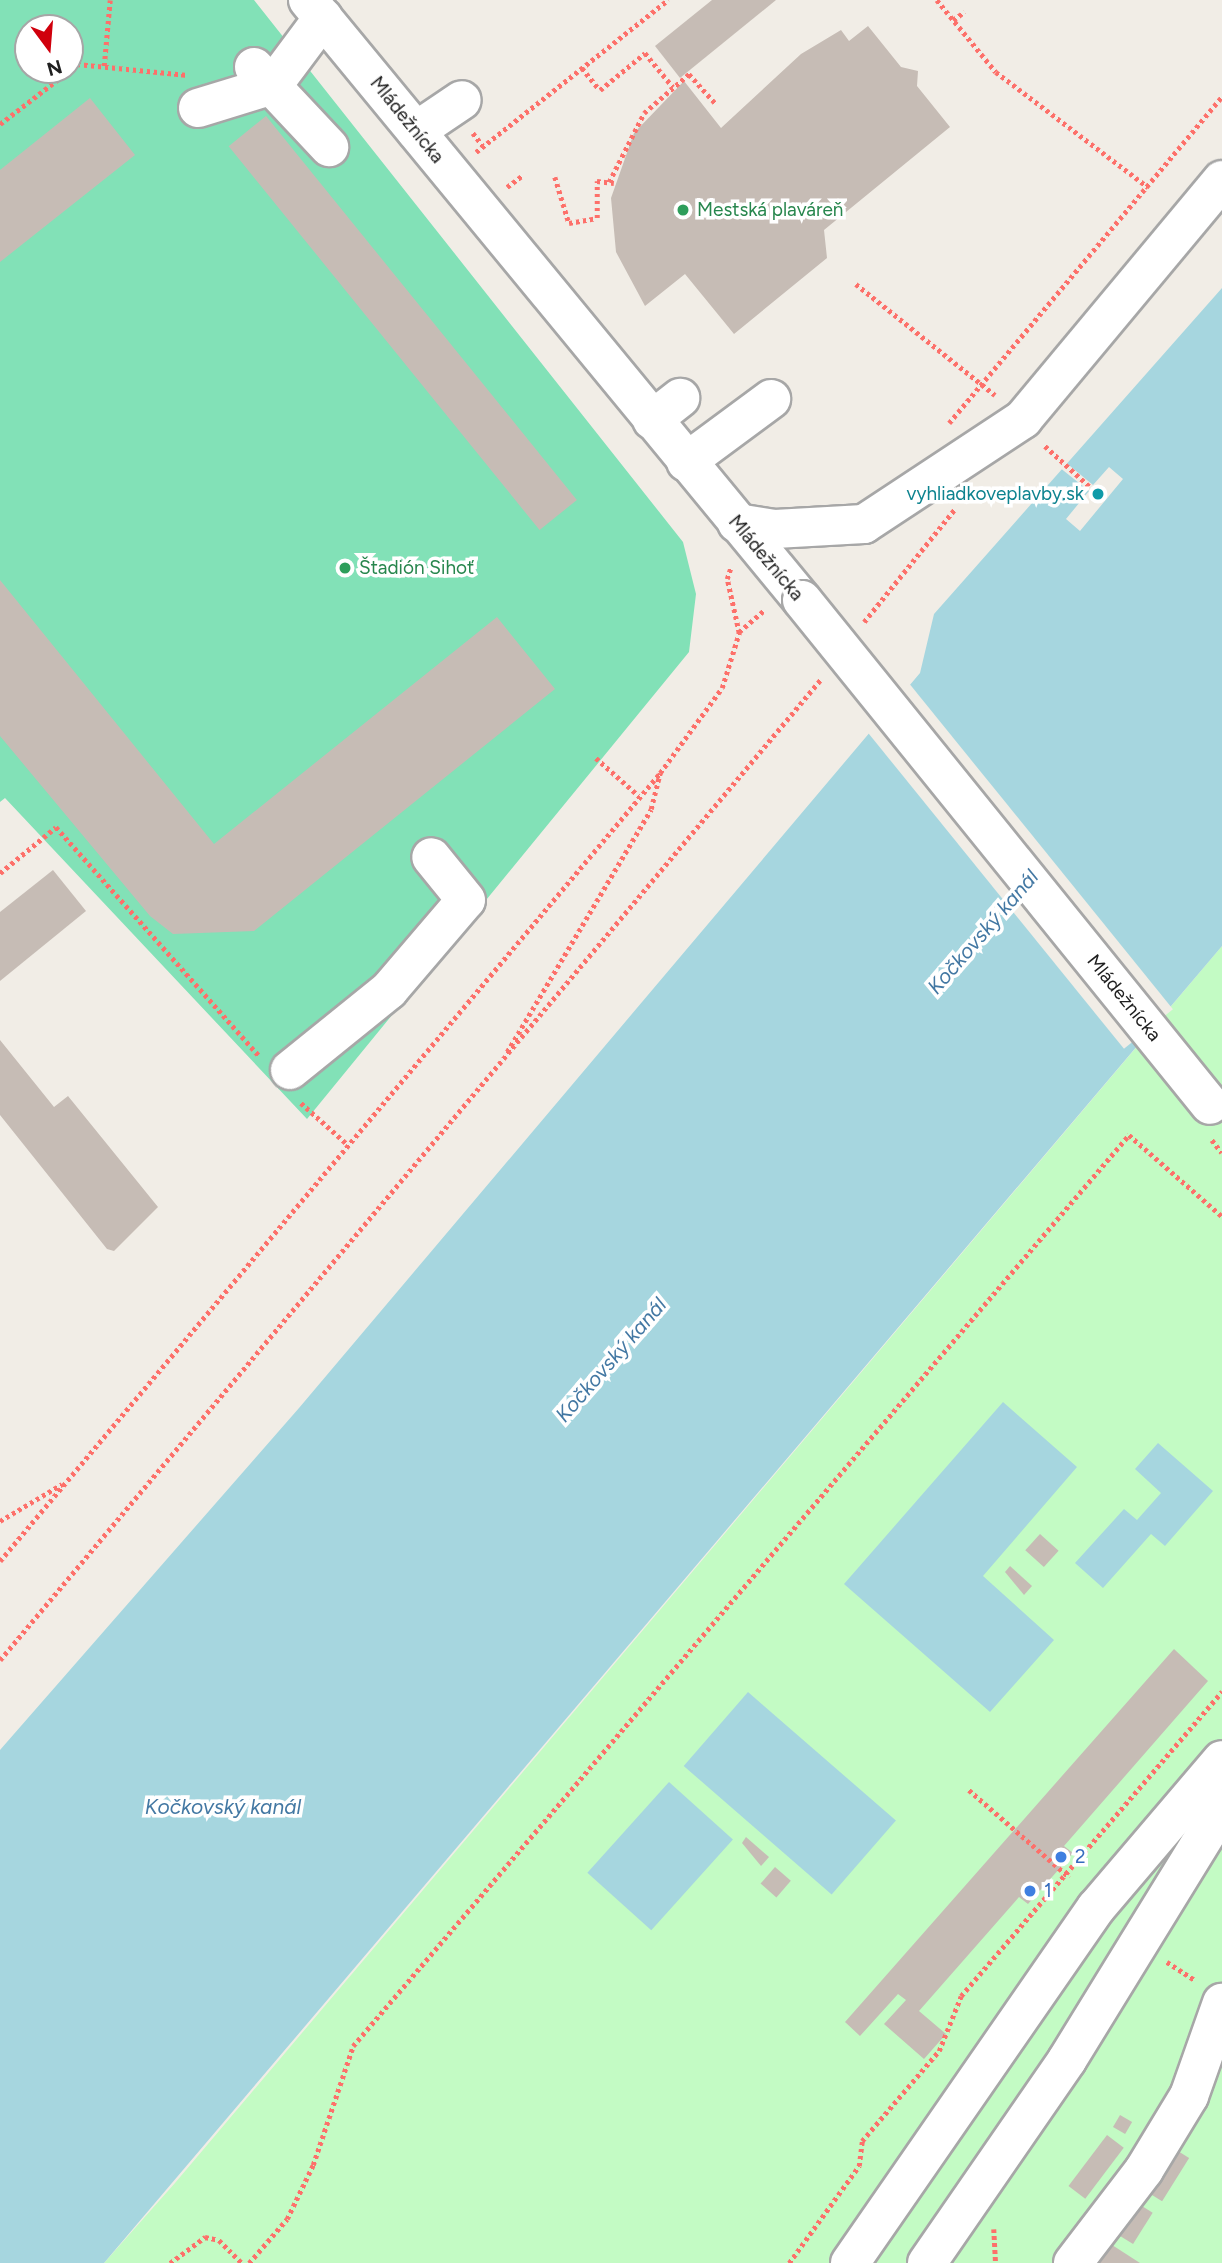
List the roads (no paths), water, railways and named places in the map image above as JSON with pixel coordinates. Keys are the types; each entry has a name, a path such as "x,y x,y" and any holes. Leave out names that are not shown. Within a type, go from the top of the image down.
{"street":[{"path":"205,105 262,75 316,9"},
{"name":"Mládežnícka","path":"316,9 416,131 666,409 685,462 737,523 784,599 1216,1112"},
{"path":"262,75 329,148"},
{"path":"416,131 462,100"},
{"path":"737,523 775,529 864,524 1023,419 1222,180"},
{"path":"685,462 771,399"},
{"path":"286,1080 389,990 466,901 431,857"},
{"path":"850,2263 1117,1879 1222,1760"},
{"path":"927,2263 1067,2060 1222,1808"},
{"path":"1073,2263 1144,2170 1189,2096 1211,1993"}],"water":[{"name":"Kočkovský kanál","path":"1222,288 1222,946 104,2263 0,2263 0,1750 299,1408 920,673 934,614"},
{"path":"1003,1402 1077,1467 983,1576 1054,1640 990,1712 844,1584"},
{"path":"1158,1443 1213,1491 1165,1546 1151,1534 1103,1588 1075,1563 1124,1509 1137,1520 1161,1493 1135,1469"},
{"path":"748,1692 896,1821 832,1895 684,1766"},
{"path":"669,1782 733,1840 651,1930 587,1873"}],"place":[{"name":"Mestská plaváreň","path":"683,210"},
{"name":"vyhliadkoveplavby.sk","path":"1098,494"},
{"name":"Štadión Sihoť","path":"345,568"},
{"name":"2","path":"1061,1857"},
{"name":"1","path":"1030,1891"}]}
